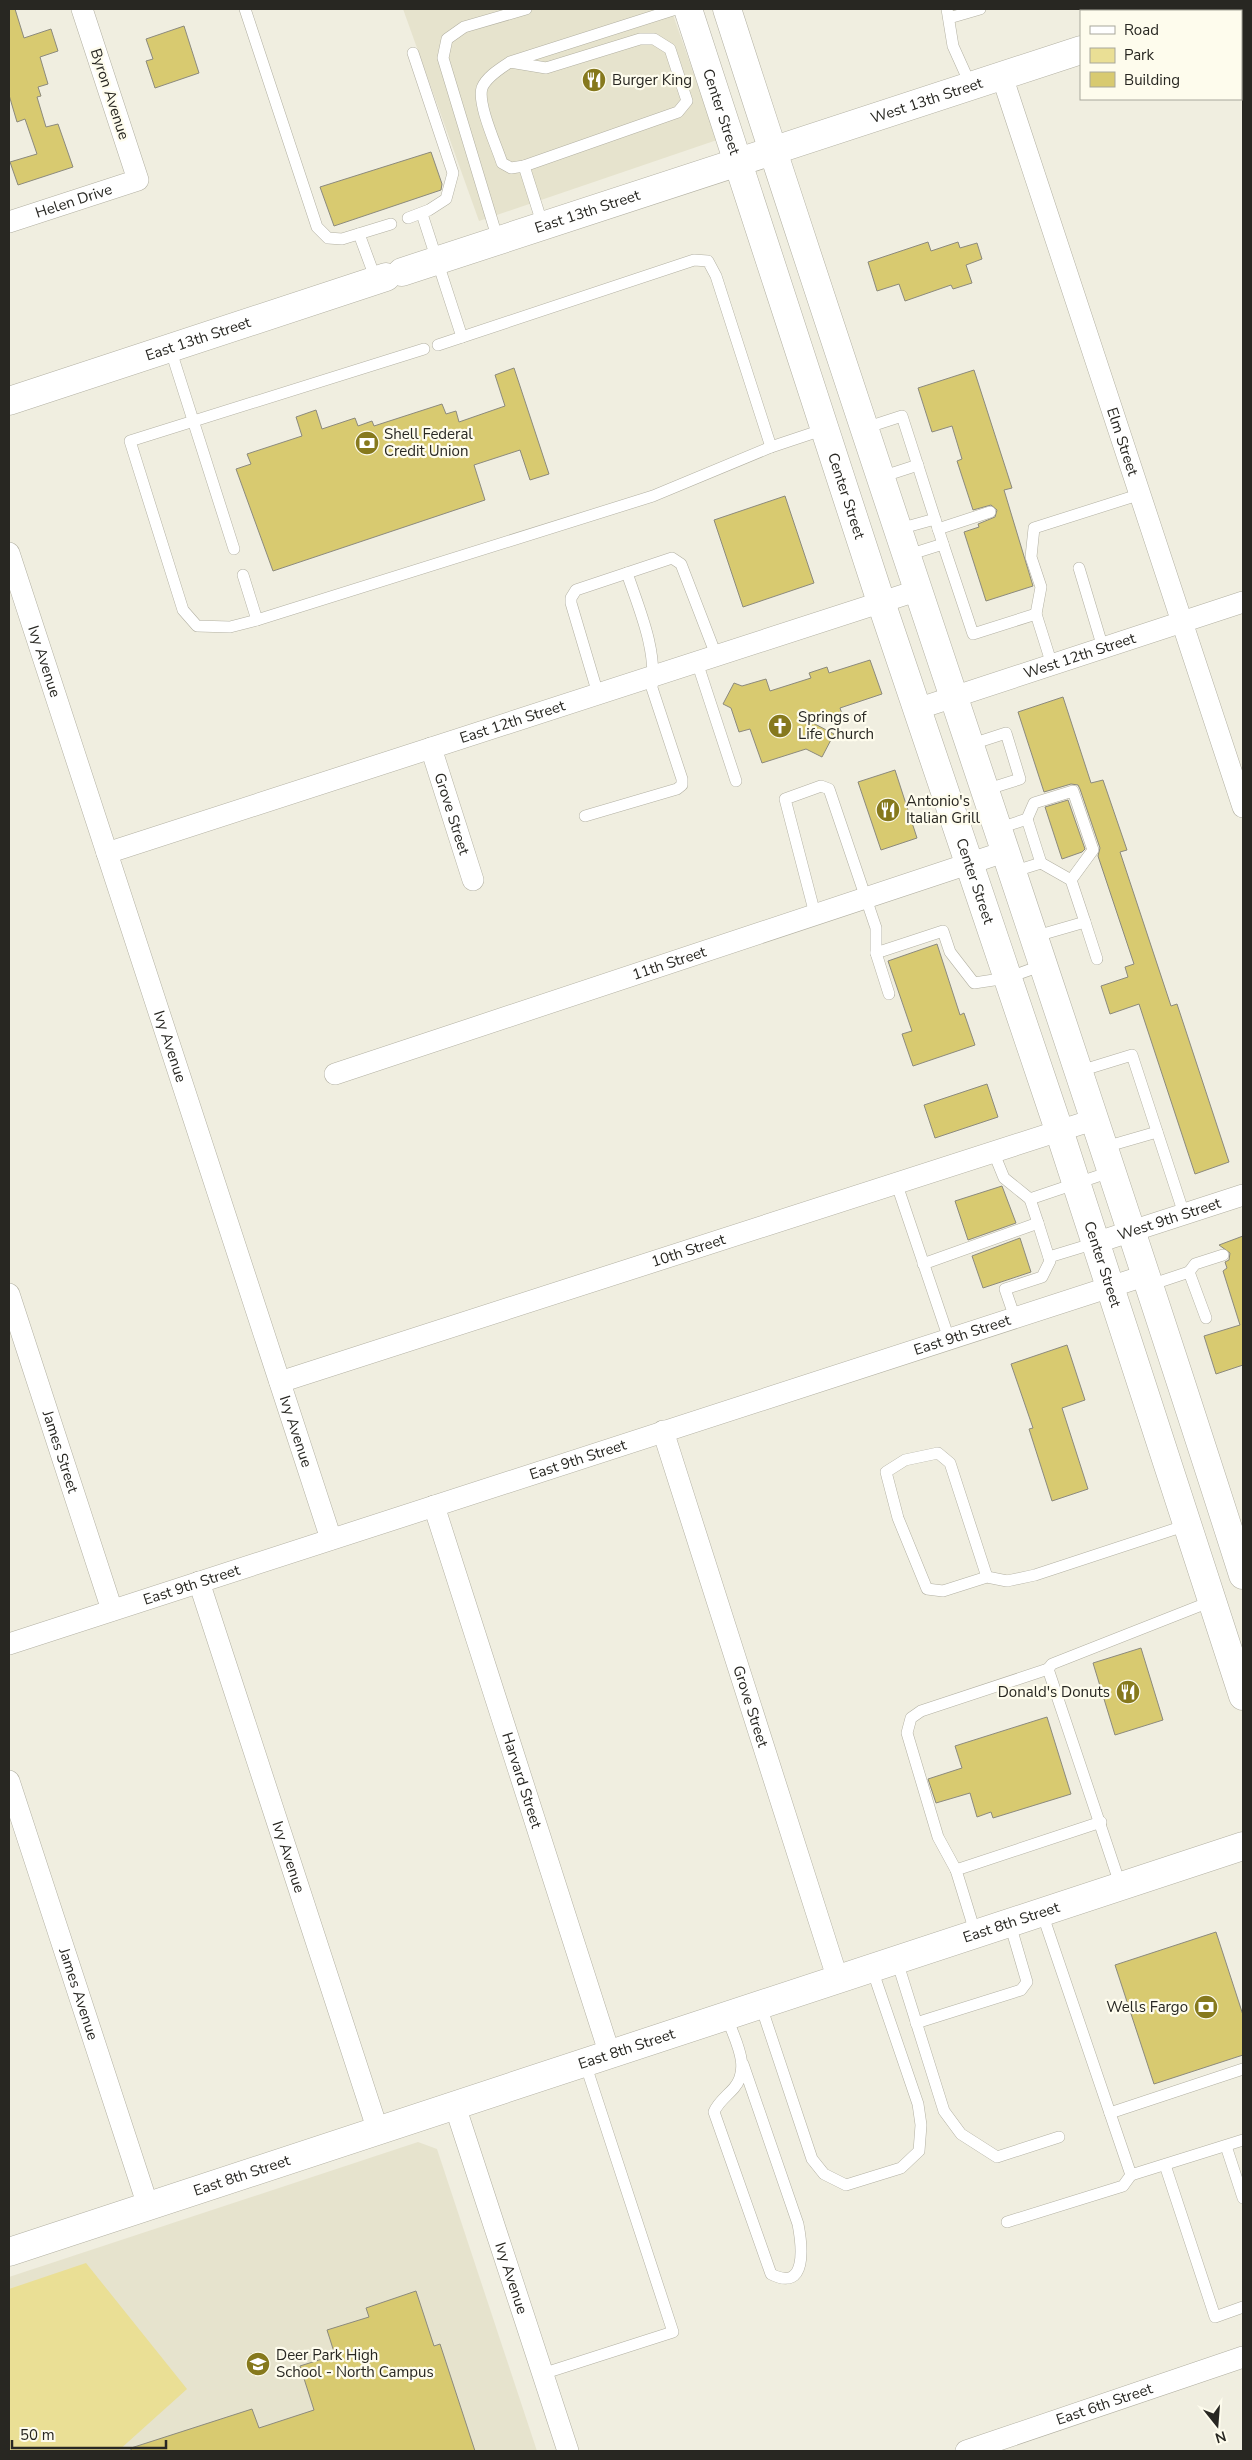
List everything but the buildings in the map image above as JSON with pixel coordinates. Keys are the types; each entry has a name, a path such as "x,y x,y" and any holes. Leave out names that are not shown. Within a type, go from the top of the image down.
{"main road":[{"name":"Center Street","path":"688,9 881,602 1076,1184 1243,1696"},
{"path":"728,9 773,152 908,555 968,745 1080,1071 1148,1280 1237,1533 1243,1575"},
{"name":"West 13th Street","path":"773,152 1080,50"},
{"name":"East 13th Street","path":"9,401 498,240 773,152"},
{"name":"East 8th Street","path":"9,2252 1243,1846"}],"street":[{"name":"Byron Avenue","path":"82,9 138,180"},
{"name":"Elm Street","path":"1002,76 1243,807"},
{"name":"Helen Drive","path":"9,222 138,180"},
{"name":"Ivy Avenue","path":"9,553 331,1539"},
{"name":"East 12th Street","path":"107,853 919,590"},
{"name":"West 12th Street","path":"917,709 1243,602"},
{"name":"Grove Street","path":"431,748 473,880"},
{"name":"11th Street","path":"335,1074 1004,851"},
{"name":"10th Street","path":"280,1382 1096,1119"},
{"name":"West 9th Street","path":"1095,1243 1243,1195"},
{"name":"East 9th Street","path":"9,1644 948,1339 1110,1288 1148,1280"},
{"name":"James Street","path":"9,1294 112,1610"},
{"name":"Grove Street","path":"663,1431 838,1980"},
{"name":"Harvard Street","path":"434,1506 610,2055"},
{"name":"Ivy Avenue","path":"199,1582 378,2130"},
{"name":"James Avenue","path":"9,1781 148,2206"},
{"name":"Ivy Avenue","path":"454,2106 568,2451"},
{"name":"East 6th Street","path":"966,2451 1243,2357"}],"lane":[{"path":"245,9 318,227 328,238 342,239 390,224"},
{"path":"498,240 442,58 447,39 464,27 526,9"},
{"path":"510,62 546,68 640,39 654,39 670,49 687,101 678,112 524,166 511,168 502,163 482,102 482,88 495,72 510,62 676,9"},
{"path":"971,86 953,46 948,14 980,9"},
{"path":"408,218 422,214 446,199 453,173 413,53"},
{"path":"524,166 544,226"},
{"path":"422,214 462,337"},
{"path":"359,234 388,276"},
{"path":"438,345 694,260 708,261 716,276 771,447"},
{"path":"170,348 234,549"},
{"path":"424,349 130,441 183,610 197,626 230,627 257,620 653,496 771,447 825,429"},
{"path":"865,428 902,416 973,634 1036,614"},
{"path":"881,477 918,465"},
{"path":"1052,665 1036,614 1041,587 1031,558 1034,528 1140,494"},
{"path":"899,529 937,524 990,512"},
{"path":"908,555 943,544"},
{"path":"598,694 571,598 576,590 672,558 677,560 707,659 736,781"},
{"path":"1079,568 1103,648"},
{"path":"585,816 677,789 682,785 682,778 652,688 654,676 649,641 627,573"},
{"path":"243,574 257,620"},
{"path":"968,745 1006,734 1020,779 984,790"},
{"path":"815,914 784,799 820,786 829,789 867,897 876,928 876,953 889,994"},
{"path":"1071,880 1093,850 1073,791 1034,803 1027,819 1004,851 1041,863 1071,880 1097,959"},
{"path":"1027,819 1041,863"},
{"path":"1033,937 1085,922"},
{"path":"876,953 943,931 950,952 974,982 1007,978 1043,965"},
{"path":"1080,1071 1132,1055 1184,1214"},
{"path":"1030,1199 1076,1184 1109,1159 1157,1132"},
{"path":"993,1151 1004,1178 1030,1199 1050,1261 1042,1277 1005,1289 1015,1318"},
{"path":"896,1182 948,1339"},
{"path":"923,1264 1038,1223"},
{"path":"1049,1257 1095,1243"},
{"path":"1148,1280 1189,1272 1195,1264 1223,1255"},
{"path":"1189,1272 1206,1318"},
{"path":"987,1577 950,1463 938,1453 905,1460 886,1472 898,1518 927,1589 943,1591 987,1577 1008,1581 1187,1525"},
{"path":"976,1935 956,1870 938,1837 922,1786 907,1733 911,1718 921,1711 1048,1670 1052,1664 1212,1602"},
{"path":"1048,1670 1101,1822 1121,1887"},
{"path":"956,1870 1101,1822"},
{"path":"1042,1913 1130,2175"},
{"path":"916,2023 1021,1990 1027,1982 1010,1924"},
{"path":"884,1965 916,2023 944,2112 961,2134 997,2157 1059,2137"},
{"path":"761,2006 812,2159 824,2174 846,2186 901,2168 919,2151 920,2125 918,2104 884,1965"},
{"path":"727,2016 798,2224 803,2247 800,2268 794,2275 780,2278 771,2274 714,2112 717,2105 741,2078 743,2064"},
{"path":"542,2374 673,2332 584,2063"},
{"path":"1110,2114 1243,2069"},
{"path":"1007,2222 1123,2186 1130,2175 1243,2140"},
{"path":"1226,2146 1243,2198"},
{"path":"1165,2165 1215,2316 1243,2307"}],"shaded area":[{"path":"403,9 671,9 717,140 479,221"},
{"name":"Deer Park High School - North Campus","path":"418,2142 437,2149 537,2451 9,2451 9,2277"}],"green space":[{"path":"86,2263 187,2389 118,2451 9,2451 9,2289"}],"place":[{"name":"Burger King","path":"594,80"},
{"name":"Shell Federal Credit Union","path":"367,443"},
{"name":"Springs of Life Church","path":"780,726"},
{"name":"Antonio's Italian Grill","path":"888,810"},
{"name":"Donald's Donuts","path":"1128,1692"},
{"name":"Wells Fargo","path":"1206,2007"},
{"name":"Deer Park High School - North Campus","path":"258,2364"}]}
